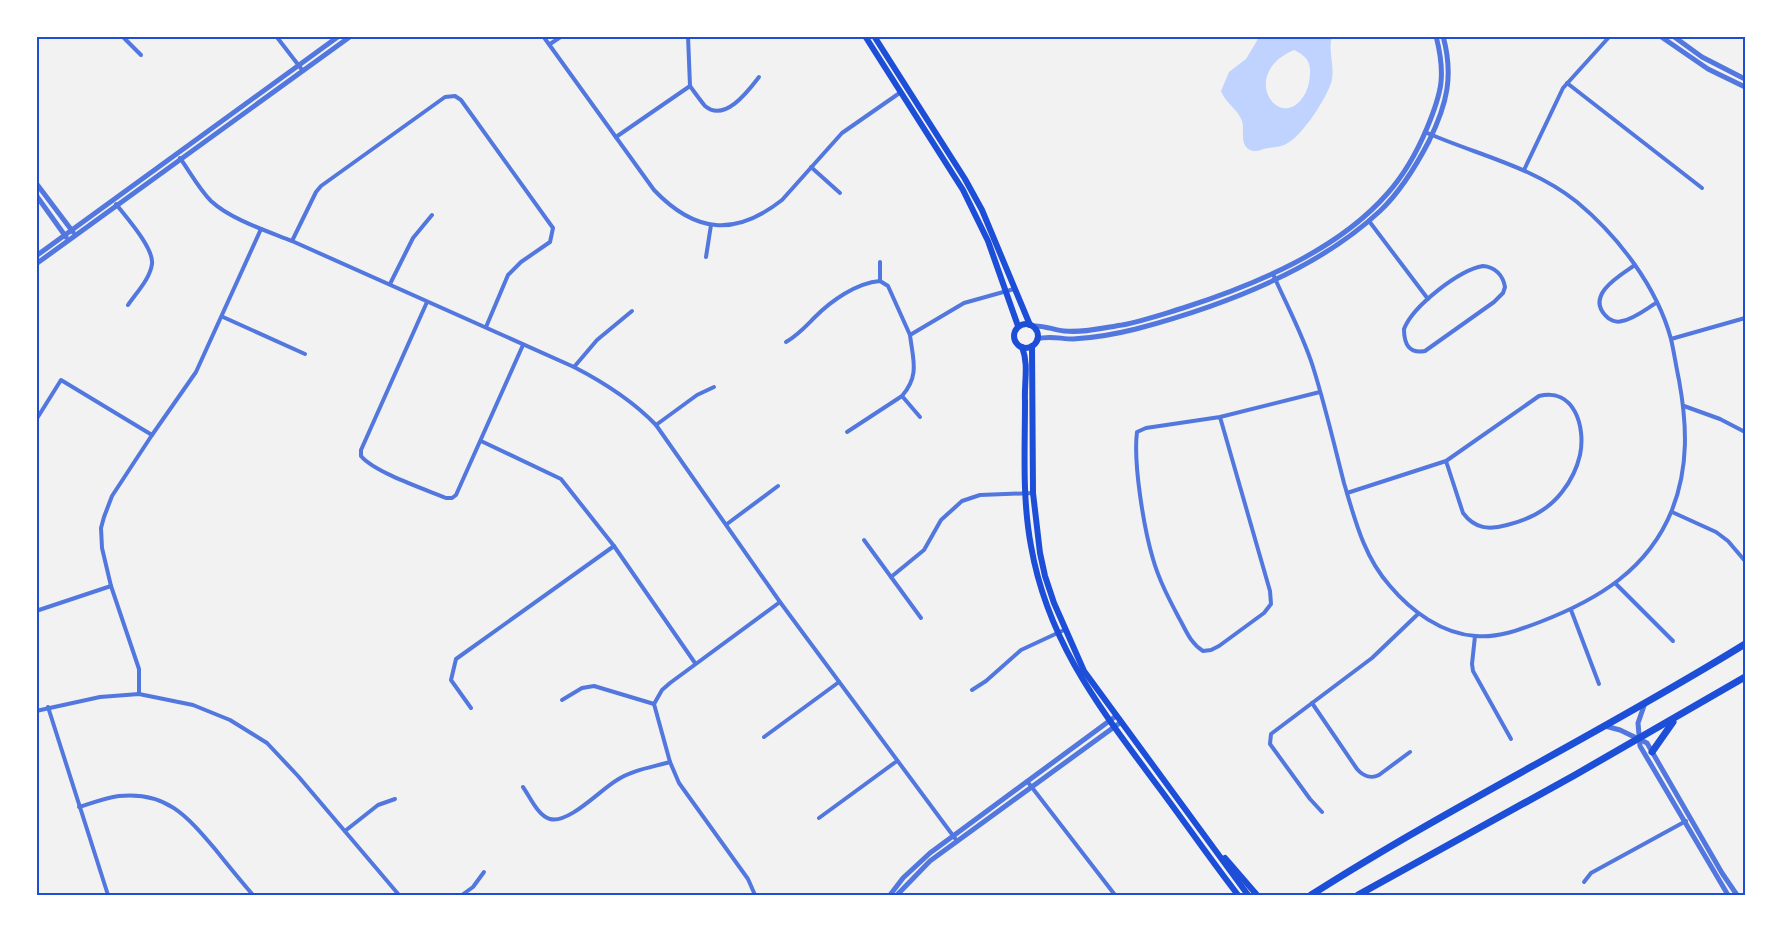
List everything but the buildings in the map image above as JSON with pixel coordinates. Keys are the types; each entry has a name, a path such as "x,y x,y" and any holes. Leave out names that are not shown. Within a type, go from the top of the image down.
{"highway":[{"path":"1311,895 1383,849 1605,726 1745,644"},
{"path":"1358,895 1745,677"},
{"path":"1652,752 1677,717"}],"main road":[{"path":"865,36 965,179 982,210 1031,326 1037,332 1037,339 1032,346 1029,493"},
{"path":"874,36 963,190 988,242 1018,326"},
{"path":"1031,326 1025,324 1018,326 1014,332 1014,339 1022,347 1027,365 1024,384 1029,493 1045,576 1061,631 1079,676 1109,721 1238,895"},
{"path":"1022,347 1032,346"},
{"path":"1061,631 1084,671 1248,895"},
{"path":"1208,841 1257,895"}],"street":[{"path":"122,36 141,55"},
{"path":"276,36 301,68"},
{"path":"301,68 339,36"},
{"path":"36,264 73,233 301,68 351,36"},
{"path":"543,36 654,190 687,217 711,225 737,223 761,215 782,200 842,133 904,90"},
{"path":"550,45 562,36"},
{"path":"688,36 690,86 706,106 717,111 724,110 742,98 759,77"},
{"path":"1429,133 1441,87 1442,65 1436,36"},
{"path":"1037,339 1088,337 1135,329 1225,301 1276,280 1334,246 1367,218 1386,196 1401,177 1443,108 1448,85 1449,64 1443,36"},
{"path":"1524,170 1567,84 1610,36"},
{"path":"1660,36 1708,69 1745,87"},
{"path":"1673,36 1702,57 1745,80"},
{"path":"1567,84 1702,188"},
{"path":"616,137 690,86"},
{"path":"292,241 321,186 445,97 455,96 461,100 553,228 554,234 550,242 508,275 486,327"},
{"path":"1273,273 1313,367 1358,530 1375,567 1418,614 1453,631 1475,636 1515,632 1571,610 1616,584 1642,558 1672,512 1685,464 1684,406 1671,339 1656,303 1635,265 1620,244 1583,207 1552,184 1524,170 1429,133"},
{"path":"179,157 213,203 224,211 574,367 623,395 656,425 780,602 955,838"},
{"path":"811,167 840,193"},
{"path":"36,183 73,233"},
{"path":"36,195 67,238"},
{"path":"115,203 147,247 152,260 148,275 128,305"},
{"path":"390,284 412,238 432,215"},
{"path":"1031,326 1043,326 1063,331 1082,331 1135,322 1219,296 1273,273 1367,218"},
{"path":"1367,218 1428,299"},
{"path":"706,257 711,225"},
{"path":"140,694 139,669 111,586 101,540 104,517 112,496 196,372 223,317 261,229"},
{"path":"36,256 67,238"},
{"path":"880,262 880,281"},
{"path":"1635,265 1602,292 1600,308 1604,315 1615,321 1622,321 1656,303"},
{"path":"1474,267 1490,267 1500,274 1504,281 1503,293 1494,302 1425,351 1417,352 1407,346 1404,329 1411,316 1428,299 1474,267"},
{"path":"786,342 796,336 834,300 862,285 880,281 888,286 910,335 914,373 909,388 902,396 847,432"},
{"path":"910,335 958,306 1014,289"},
{"path":"427,302 361,450 360,456 381,470 446,498 456,495 523,345"},
{"path":"574,367 597,340 632,311"},
{"path":"223,317 305,354"},
{"path":"1671,339 1745,318"},
{"path":"36,420 61,380 152,435"},
{"path":"656,425 697,395 714,387"},
{"path":"1220,417 1270,591 1271,604 1264,613 1219,646 1203,651 1190,639 1164,589 1152,558 1141,501 1137,432 1146,428 1220,417 1320,392"},
{"path":"1347,493 1446,461 1539,396 1554,394 1562,397 1573,408 1579,422 1580,455 1570,481 1562,492 1542,510 1513,524 1489,529 1482,528 1468,519 1463,513 1446,461"},
{"path":"902,396 920,417"},
{"path":"1684,406 1745,432"},
{"path":"481,441 561,478 614,546 695,663"},
{"path":"727,524 778,486"},
{"path":"891,577 924,550 941,520 963,501 980,495 1029,493"},
{"path":"1672,512 1716,532 1728,541 1745,561"},
{"path":"864,540 921,618"},
{"path":"471,708 451,680 456,659 614,546"},
{"path":"1616,584 1673,641"},
{"path":"36,611 111,586"},
{"path":"755,895 748,879 686,794 670,762 654,704 662,690 695,663 780,602"},
{"path":"1571,610 1599,684"},
{"path":"1322,812 1310,799 1269,741 1275,730 1382,651 1418,614"},
{"path":"972,690 986,681 1021,650 1061,631"},
{"path":"1475,636 1473,671 1511,739"},
{"path":"764,737 839,682"},
{"path":"562,700 582,688 594,686 654,704"},
{"path":"36,711 100,697 140,694 193,705 230,720 267,743 399,895"},
{"path":"1312,703 1357,769 1364,775 1379,776 1410,752"},
{"path":"1645,703 1638,723 1640,747 1728,895"},
{"path":"48,707 108,895"},
{"path":"890,895 916,865 1029,784 1116,716"},
{"path":"1029,784 1121,722"},
{"path":"1605,726 1640,738 1647,743 1737,895"},
{"path":"819,818 897,761"},
{"path":"523,787 545,817 552,820 560,819 622,777 670,762"},
{"path":"1029,784 1115,895"},
{"path":"79,807 109,798 133,796 153,799 173,807 192,822 253,895"},
{"path":"345,831 378,805 395,799"},
{"path":"1584,882 1591,873 1690,818"},
{"path":"897,895 955,838"},
{"path":"462,895 473,887 484,872"}],"water":[{"path":"1263,36 1332,36 1333,73 1330,86 1322,101 1299,134 1284,145 1254,151 1245,144 1242,121 1221,91 1229,72 1246,59 1258,39","holes":["1294,50 1305,57 1310,66 1308,86 1300,101 1291,108 1281,108 1273,103 1266,83 1269,71 1278,60"]}]}
